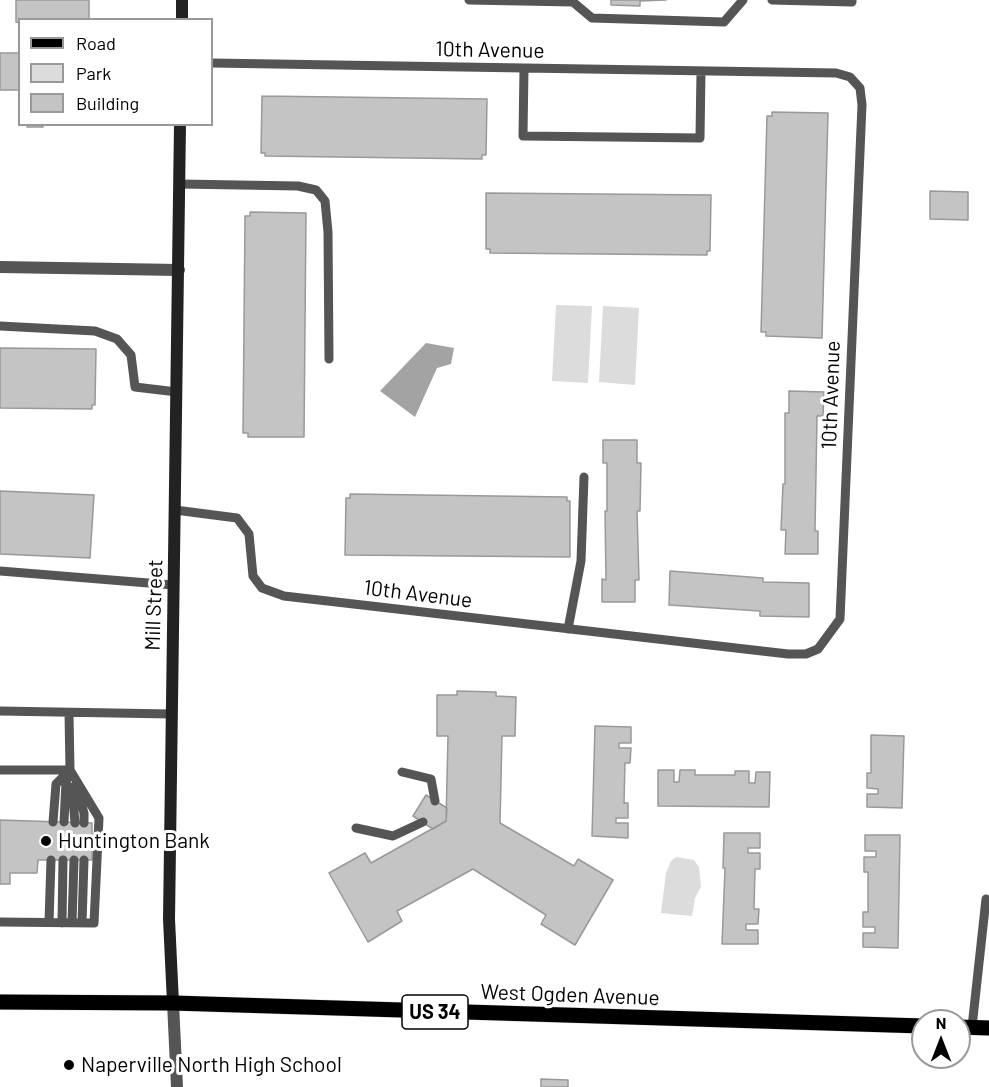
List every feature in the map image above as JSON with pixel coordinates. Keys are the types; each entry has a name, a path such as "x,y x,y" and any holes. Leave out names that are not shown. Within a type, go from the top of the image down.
{"main road":[{"path":"182,0 182,18"},
{"name":"Mill Street","path":"173,1003 169,919 180,126"},
{"name":"West Ogden Avenue","path":"0,1002 173,1003 911,1026"},
{"path":"971,1027 989,1028"}],"street":[{"path":"0,267 179,270"},
{"name":"Mill Street","path":"173,1003 177,1087"}],"lane":[{"path":"469,0 573,1 592,18 724,22 742,0"},
{"path":"772,0 852,0"},
{"name":"10th Avenue","path":"175,510 237,518 249,534 253,576 262,588 284,597 806,654 822,644 840,619 862,105 860,88 850,77 836,73 213,63"},
{"path":"524,68 523,136 700,138 701,71"},
{"path":"180,184 298,186 316,190 325,201 328,232 329,359"},
{"path":"0,326 95,331 117,339 131,355 135,387 177,393"},
{"path":"568,629 581,561 584,477"},
{"path":"0,571 173,585"},
{"path":"0,711 171,714"},
{"path":"69,713 70,770 80,823"},
{"path":"0,770 70,770"},
{"path":"53,822 56,784 70,770"},
{"path":"64,822 66,783 70,770"},
{"path":"0,922 94,923 99,818 70,770"},
{"path":"402,772 431,778 435,801"},
{"path":"356,828 393,836 423,822"},
{"path":"48,922 51,860"},
{"path":"62,923 63,860"},
{"path":"77,923 79,860"},
{"path":"968,1009 986,899"}],"green space":[{"path":"556,305 592,306 588,383 552,381"},
{"path":"603,306 639,308 635,385 599,382"},
{"path":"676,857 694,860 699,867 701,887 695,898 692,916 661,913 666,873 671,861"}],"shaded area":[{"path":"426,343 454,348 451,364 437,368 415,417 380,391"}],"building":[{"path":"16,0 89,0 89,18 18,18 18,22 16,22"},
{"path":"611,0 666,0 640,1 640,6 611,5"},
{"path":"0,53 18,53 18,90 0,90"},
{"path":"262,96 487,99 486,155 482,155 482,159 265,156 265,153 261,153"},
{"path":"772,112 828,113 822,338 766,336 766,332 761,332 767,116 772,116"},
{"path":"930,191 968,192 968,220 930,219"},
{"path":"486,193 711,195 710,251 707,251 707,255 490,253 490,249 486,249"},
{"path":"250,212 306,213 304,437 248,437 248,433 243,433 245,216 250,216"},
{"path":"0,348 96,349 95,405 92,405 92,409 0,408"},
{"path":"789,391 824,392 823,416 817,416 815,531 818,531 818,554 785,554 786,530 781,530 783,484 785,484 785,413 789,413"},
{"path":"603,440 637,440 637,463 641,463 640,511 637,511 639,580 635,580 635,602 602,602 602,579 606,580 605,511 607,511 607,463 603,463"},
{"path":"0,491 94,495 90,558 0,554"},
{"path":"350,494 567,497 567,501 570,501 570,557 345,555 346,498 350,498"},
{"path":"670,571 763,578 763,582 809,583 809,617 760,616 760,611 669,605"},
{"path":"457,691 496,692 496,696 516,697 515,736 502,736 500,823 574,866 578,859 613,880 575,945 541,924 546,915 473,869 397,911 402,921 368,942 329,873 365,853 371,863 446,821 448,736 437,736 437,695 457,695"},
{"path":"595,726 631,727 631,743 619,743 619,748 631,748 630,763 625,763 624,803 628,803 628,818 616,818 616,823 628,823 628,838 592,836"},
{"path":"871,735 904,736 902,808 867,807 867,794 878,794 878,789 867,788 867,773 871,773"},
{"path":"658,770 674,770 674,782 679,782 680,770 695,770 695,775 735,775 735,771 749,771 749,783 755,783 756,772 770,772 769,807 658,806"},
{"path":"426,795 447,808 446,821 433,829 413,816"},
{"name":"Huntington Bank","path":"0,820 92,823 92,860 38,860 37,873 10,873 10,884 0,884"},
{"path":"724,833 760,833 760,848 748,848 748,853 760,853 760,869 755,869 754,909 759,909 758,924 746,924 746,930 758,930 758,944 722,944"},
{"path":"865,835 900,835 898,948 863,947 863,933 875,933 875,927 863,927 863,912 868,912 868,872 864,872 864,857 876,857 876,851 865,851"},
{"path":"541,1079 568,1080 568,1087 541,1087"}],"place":[{"name":"Huntington Bank","path":"46,841"},
{"name":"Naperville North High School","path":"69,1065"}]}
